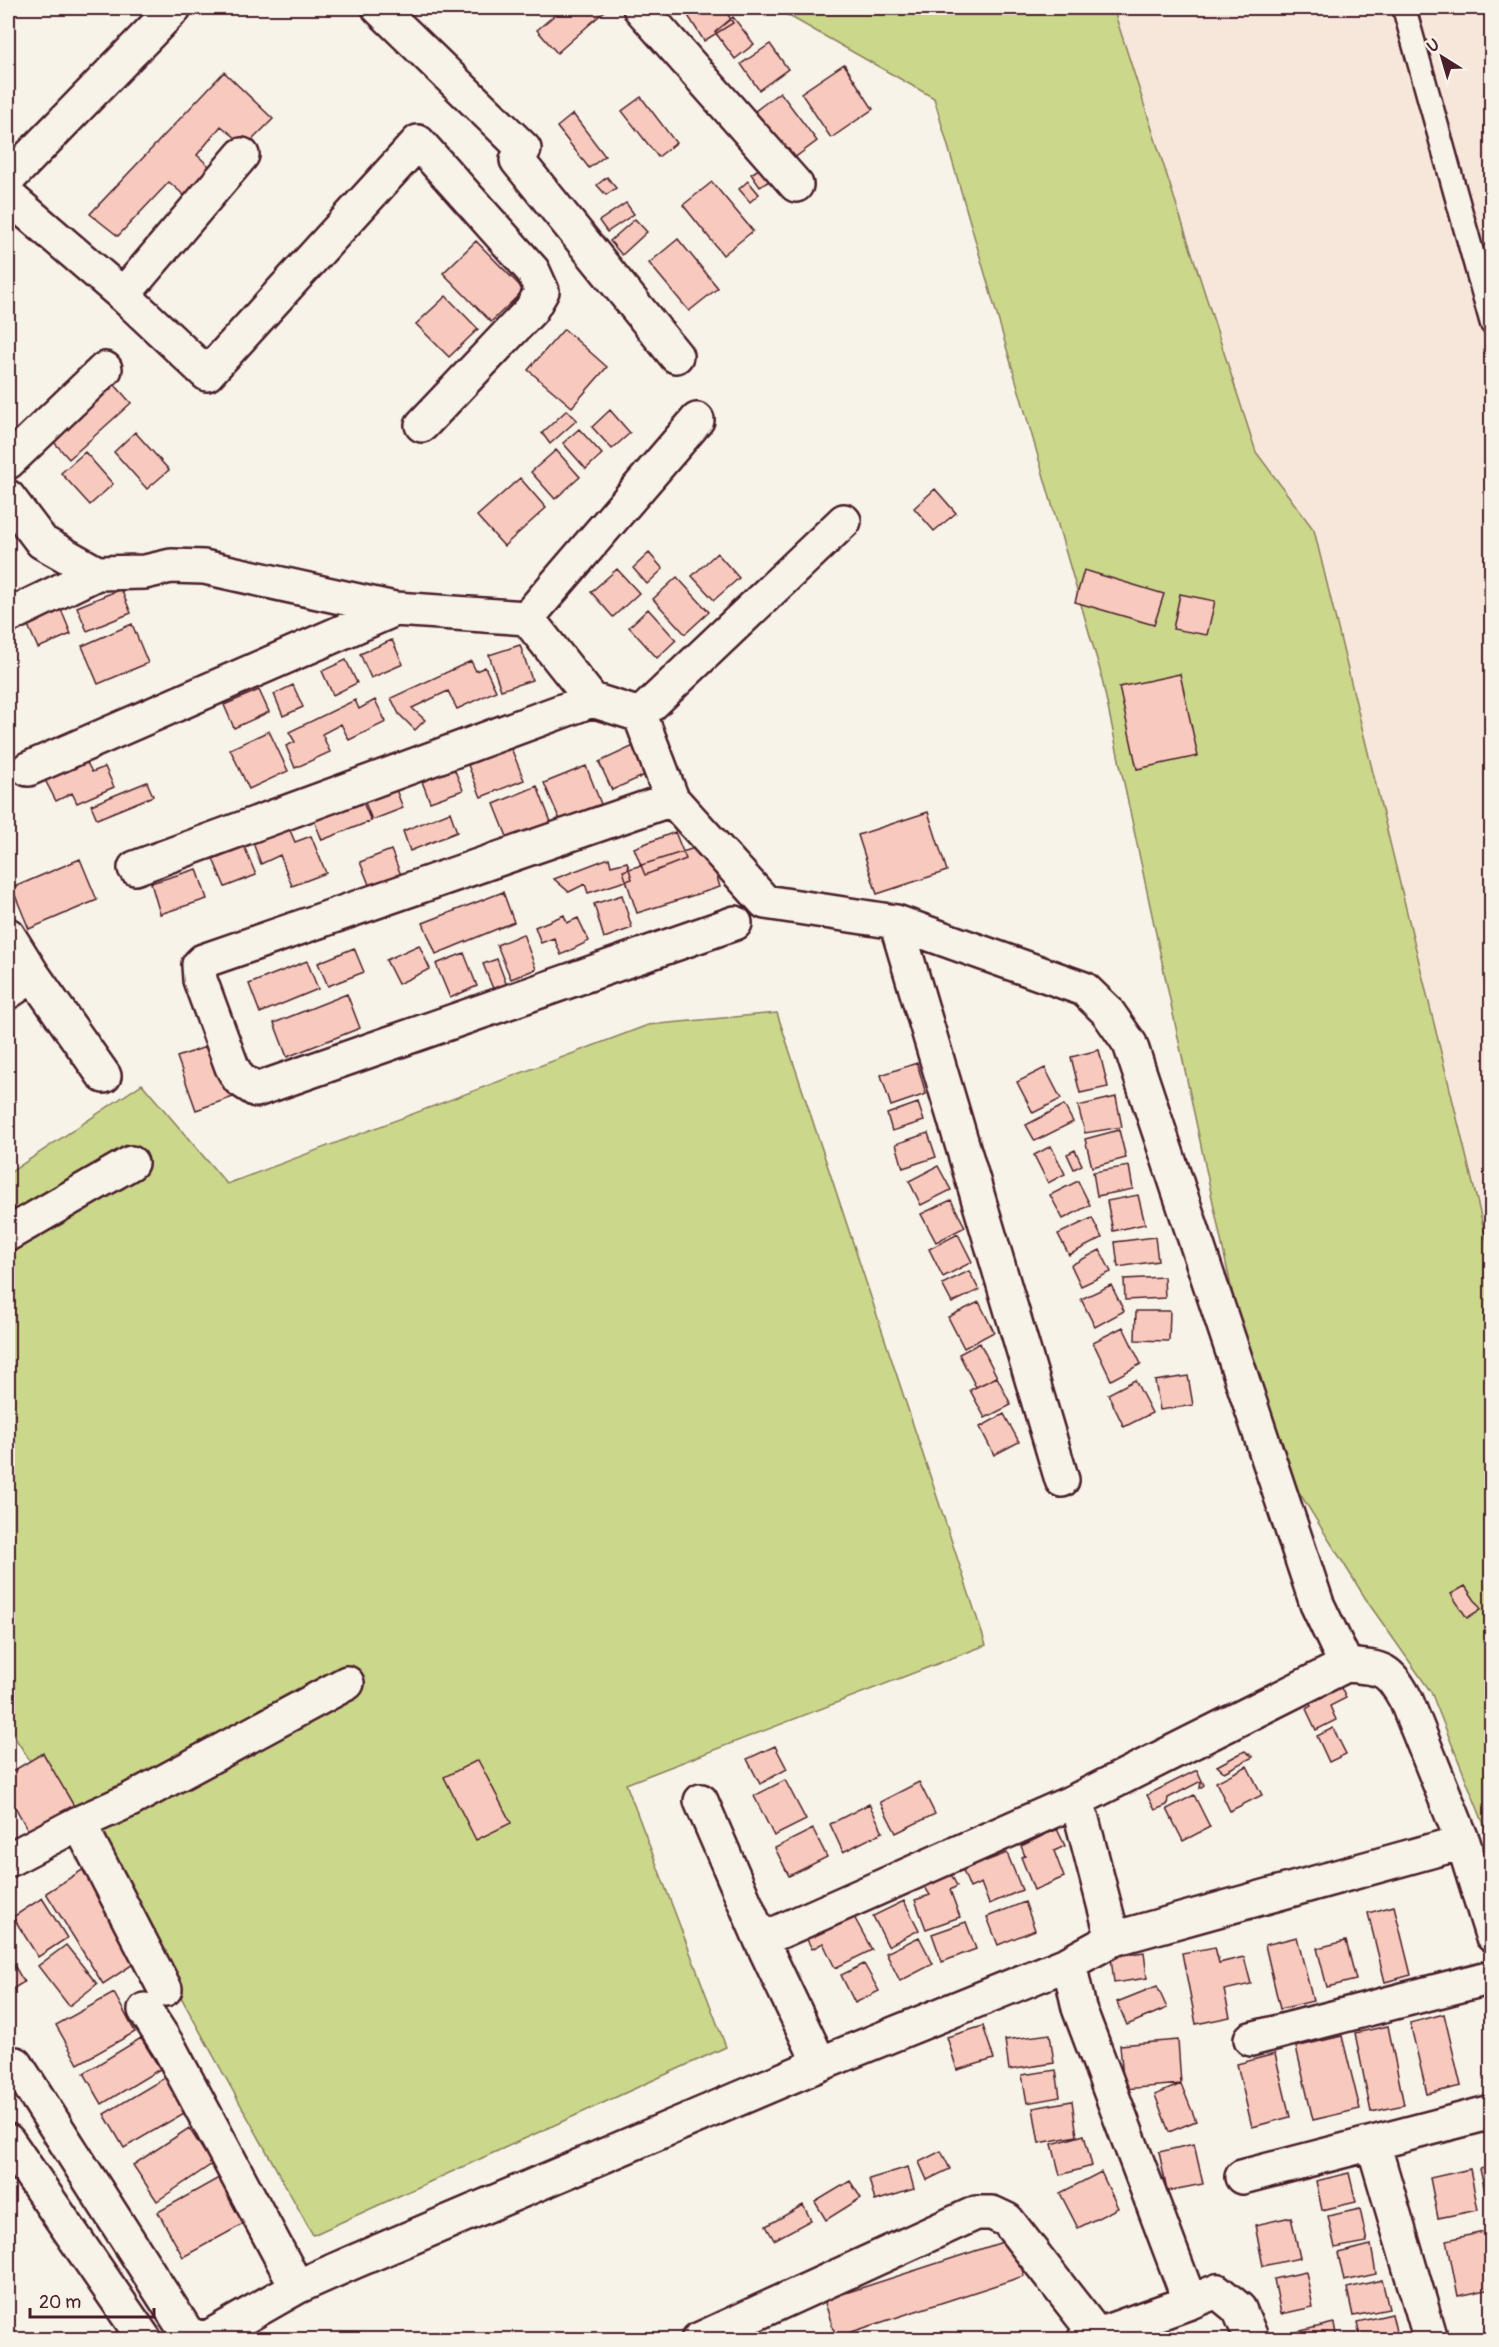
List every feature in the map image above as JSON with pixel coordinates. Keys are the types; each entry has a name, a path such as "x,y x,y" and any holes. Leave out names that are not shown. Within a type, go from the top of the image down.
{"street":[{"path":"15,160 174,8"},
{"path":"379,8 524,149 517,160 676,356"},
{"path":"639,8 796,185"},
{"path":"8,196 123,295 207,374 418,142 533,271 542,291 531,310 422,425"},
{"path":"123,295 242,155"},
{"path":"8,462 105,369"},
{"path":"527,618 697,420"},
{"path":"8,497 42,542 97,573"},
{"path":"639,715 844,521"},
{"path":"8,616 97,573 145,572 171,566 204,567 395,609 527,618 592,700 639,715"},
{"path":"28,769 395,609"},
{"path":"135,868 592,700"},
{"path":"639,715 672,799 765,902 896,922 1084,989 1107,1011 1130,1044 1317,1604 1346,1665"},
{"path":"672,799 203,961 199,965 200,980 232,1067 239,1078 256,1090 735,923"},
{"path":"896,922 1062,1480"},
{"path":"8,935 20,983 104,1076"},
{"path":"8,1234 131,1163"},
{"path":"761,1940 1077,1800 1346,1665 1378,1668 1395,1679 1406,1700 1463,1842 1491,1935"},
{"path":"8,1859 78,1823 130,1800 347,1683"},
{"path":"1077,1800 1113,1939"},
{"path":"701,1801 761,1940 820,2064"},
{"path":"78,1823 155,2000 171,2049 297,2287"},
{"path":"16,2064 187,2333 199,2338 211,2336 297,2287 820,2064 1069,1963 1113,1939 1463,1842"},
{"path":"1069,1963 1079,2008 1190,2302"},
{"path":"1251,2039 1491,1977"},
{"path":"1242,2177 1491,2112"},
{"path":"8,2141 145,2340"},
{"path":"1373,2143 1431,2340"},
{"path":"698,2340 976,2213 992,2213 1007,2220 1090,2337 1217,2291 1239,2309 1252,2340"}],"lane":[{"path":"1404,8 1491,324"}],"shaded area":[{"path":"1113,8 1491,8 1491,1258 1314,530 1256,453"}],"green space":[{"path":"775,8 1113,8 1256,452 1314,530 1491,1258 1491,1842 1431,1692 1369,1604 1262,1433 1100,670 934,98"},
{"path":"777,1013 986,1645 626,1784 726,2047 313,2235 162,1963 8,1727 8,1174 142,1084 227,1184 648,1025"}],"building":[{"path":"563,8 607,9 557,53 537,30"},
{"path":"696,8 724,8 733,23 704,41 687,14"},
{"path":"733,17 754,44 735,59 715,32"},
{"path":"770,44 788,69 759,90 741,64"},
{"path":"844,64 873,109 831,138 801,93"},
{"path":"224,72 273,119 246,146 221,126 197,155 221,177 194,204 169,182 118,236 90,214"},
{"path":"780,92 817,141 782,167 746,118"},
{"path":"641,97 676,143 658,157 622,111"},
{"path":"573,114 605,156 589,168 557,127"},
{"path":"765,165 774,178 760,187 751,174"},
{"path":"607,177 616,188 606,195 597,185"},
{"path":"748,181 759,194 750,202 739,189"},
{"path":"712,182 753,231 723,255 683,205"},
{"path":"626,203 634,214 607,232 599,221"},
{"path":"635,219 647,232 622,255 610,241"},
{"path":"678,239 718,288 689,311 649,263"},
{"path":"476,241 524,290 491,322 443,273"},
{"path":"446,296 478,329 449,357 416,324"},
{"path":"564,329 607,367 572,407 528,370"},
{"path":"107,376 131,403 69,459 45,432"},
{"path":"567,410 577,420 550,444 542,433"},
{"path":"610,410 630,433 612,449 592,427"},
{"path":"579,429 602,454 586,469 563,443"},
{"path":"135,432 169,470 147,489 114,452"},
{"path":"556,450 580,477 555,499 531,472"},
{"path":"85,452 113,484 90,505 61,473"},
{"path":"520,478 546,508 504,546 477,516"},
{"path":"935,489 956,513 934,531 914,508"},
{"path":"649,553 663,569 647,584 633,568"},
{"path":"717,553 739,578 714,600 692,576"},
{"path":"617,569 639,593 613,617 591,592"},
{"path":"1084,570 1164,594 1154,625 1075,602"},
{"path":"677,577 709,612 685,634 653,599"},
{"path":"121,589 131,613 87,631 77,607"},
{"path":"1180,594 1215,601 1207,635 1173,629"},
{"path":"60,607 71,634 38,648 26,621"},
{"path":"648,609 676,640 657,658 629,627"},
{"path":"132,624 148,663 98,684 82,646"},
{"path":"392,640 403,664 371,678 360,654"},
{"path":"520,645 532,680 501,690 489,655"},
{"path":"346,660 357,683 333,695 322,671"},
{"path":"471,661 476,671 485,667 496,691 457,709 448,691 412,708 425,720 415,730 399,714 391,698"},
{"path":"1180,674 1198,756 1137,769 1119,687"},
{"path":"293,685 303,707 283,716 274,694"},
{"path":"259,690 269,712 234,728 224,705"},
{"path":"355,700 359,709 375,700 386,722 349,740 341,724 322,734 330,752 295,768 286,746 295,742 289,732"},
{"path":"269,731 288,771 249,789 230,749"},
{"path":"638,744 652,772 612,790 599,762"},
{"path":"511,748 524,780 481,797 468,765"},
{"path":"84,757 92,772 105,767 114,787 77,803 72,793 56,801 44,778"},
{"path":"453,766 463,790 430,802 421,779"},
{"path":"586,766 601,804 560,820 544,783"},
{"path":"147,782 153,796 97,819 91,805"},
{"path":"537,786 551,822 508,839 494,804"},
{"path":"395,787 403,808 372,820 364,800"},
{"path":"361,798 371,821 322,840 313,818"},
{"path":"450,812 457,832 410,851 403,831"},
{"path":"928,812 947,871 877,894 858,835"},
{"path":"289,828 295,842 311,836 326,873 292,886 280,855 261,864 253,843"},
{"path":"675,832 686,859 645,875 634,848"},
{"path":"707,844 720,887 637,913 623,871"},
{"path":"244,846 256,875 225,887 213,859"},
{"path":"391,850 401,875 370,887 360,862"},
{"path":"609,858 611,866 627,862 632,879 588,893 585,884 569,892 554,879"},
{"path":"80,859 97,900 29,929 12,888"},
{"path":"197,869 207,899 160,914 151,883"},
{"path":"503,892 514,922 436,954 423,923"},
{"path":"622,895 632,928 604,938 594,904"},
{"path":"564,915 567,923 578,918 589,941 561,955 554,938 541,943 535,927"},
{"path":"523,934 536,969 511,979 497,945"},
{"path":"419,945 430,969 398,984 386,960"},
{"path":"354,948 364,972 328,986 318,963"},
{"path":"464,953 477,986 450,998 436,964"},
{"path":"497,959 507,986 494,991 483,964"},
{"path":"307,961 318,989 260,1013 249,984"},
{"path":"347,994 360,1028 287,1057 274,1023"},
{"path":"217,1043 236,1096 196,1110 177,1057"},
{"path":"1099,1050 1108,1087 1080,1093 1071,1057"},
{"path":"917,1063 926,1094 891,1106 881,1075"},
{"path":"1045,1068 1061,1099 1033,1113 1017,1082"},
{"path":"1116,1097 1122,1127 1085,1133 1078,1106"},
{"path":"918,1103 924,1121 892,1131 887,1114"},
{"path":"1064,1105 1073,1122 1035,1141 1026,1125"},
{"path":"1119,1130 1126,1158 1092,1167 1085,1139"},
{"path":"928,1133 936,1157 903,1168 896,1144"},
{"path":"1051,1146 1065,1174 1048,1183 1034,1155"},
{"path":"1075,1150 1082,1165 1074,1169 1067,1154"},
{"path":"938,1166 951,1190 921,1205 909,1181"},
{"path":"1129,1166 1133,1189 1097,1196 1093,1172"},
{"path":"1078,1181 1090,1205 1063,1219 1050,1195"},
{"path":"1138,1195 1145,1224 1113,1231 1107,1201"},
{"path":"951,1200 965,1227 936,1242 921,1214"},
{"path":"1092,1218 1102,1238 1069,1255 1058,1234"},
{"path":"958,1234 972,1262 943,1277 929,1249"},
{"path":"1155,1237 1158,1261 1118,1267 1115,1242"},
{"path":"1100,1250 1111,1272 1081,1286 1071,1265"},
{"path":"969,1271 979,1290 952,1303 942,1284"},
{"path":"1164,1277 1165,1298 1125,1300 1124,1279"},
{"path":"1111,1285 1124,1311 1095,1327 1081,1299"},
{"path":"979,1302 994,1332 964,1348 948,1317"},
{"path":"1136,1311 1170,1311 1169,1341 1135,1340"},
{"path":"1123,1327 1141,1364 1111,1380 1093,1342"},
{"path":"980,1343 997,1377 976,1387 959,1354"},
{"path":"1188,1376 1193,1405 1160,1410 1155,1381"},
{"path":"997,1377 1011,1405 985,1418 970,1390"},
{"path":"1135,1380 1152,1413 1124,1427 1108,1394"},
{"path":"1004,1414 1019,1442 994,1455 980,1427"},
{"path":"1465,1586 1481,1609 1467,1618 1451,1594"},
{"path":"1335,1676 1346,1698 1330,1706 1336,1720 1316,1730 1306,1709 1311,1706 1304,1691"},
{"path":"1333,1728 1346,1754 1329,1762 1317,1736"},
{"path":"775,1746 787,1769 760,1784 747,1759"},
{"path":"1245,1751 1253,1757 1224,1772 1217,1766"},
{"path":"43,1753 74,1806 29,1832 8,1794 8,1774"},
{"path":"478,1760 511,1823 476,1840 444,1777"},
{"path":"1247,1766 1262,1795 1230,1811 1216,1782"},
{"path":"1197,1770 1204,1785 1200,1788 1201,1781 1168,1798 1167,1805 1155,1810 1147,1795"},
{"path":"785,1780 806,1820 774,1836 754,1796"},
{"path":"919,1782 935,1814 896,1833 880,1802"},
{"path":"1194,1795 1210,1827 1183,1841 1167,1809"},
{"path":"869,1804 883,1832 843,1852 830,1824"},
{"path":"813,1829 827,1857 789,1876 775,1848"},
{"path":"1057,1829 1065,1846 1054,1851 1064,1877 1034,1890 1021,1857 1025,1856 1021,1846"},
{"path":"1007,1853 1022,1890 989,1904 981,1883 970,1888 961,1866 984,1856 986,1861"},
{"path":"87,1867 144,1957 103,1984 46,1893"},
{"path":"949,1870 957,1886 950,1890 960,1917 926,1929 915,1900 930,1895 923,1884"},
{"path":"42,1898 67,1938 38,1957 13,1917"},
{"path":"904,1901 919,1930 888,1946 873,1916"},
{"path":"1025,1902 1035,1930 998,1945 987,1917"},
{"path":"1394,1906 1411,1975 1385,1982 1368,1913"},
{"path":"853,1915 872,1950 835,1968 823,1943 812,1949 801,1928"},
{"path":"966,1922 976,1949 942,1962 932,1934"},
{"path":"919,1937 933,1964 900,1981 886,1953"},
{"path":"1297,1937 1313,2001 1280,2009 1265,1945"},
{"path":"1346,1941 1356,1980 1327,1987 1317,1948"},
{"path":"66,1945 97,1984 69,2006 38,1966"},
{"path":"1215,1947 1219,1963 1244,1957 1251,1984 1224,1990 1230,2017 1196,2024 1182,1953"},
{"path":"1144,1952 1147,1978 1114,1983 1111,1957"},
{"path":"8,1955 24,1982 8,1992"},
{"path":"864,1964 879,1991 855,2003 841,1975"},
{"path":"1157,1986 1167,2008 1127,2025 1117,2002"},
{"path":"114,1993 135,2032 78,2064 56,2025"},
{"path":"1444,2014 1461,2086 1427,2094 1410,2023"},
{"path":"983,2026 994,2059 957,2070 947,2037"},
{"path":"1388,2026 1404,2105 1371,2112 1355,2033"},
{"path":"1050,2034 1054,2063 1009,2070 1005,2040"},
{"path":"1342,2036 1360,2109 1313,2120 1296,2047"},
{"path":"141,2038 160,2069 102,2104 84,2073"},
{"path":"1178,2040 1181,2084 1124,2089 1120,2045"},
{"path":"1275,2054 1290,2117 1252,2127 1237,2064"},
{"path":"1056,2070 1060,2097 1027,2103 1022,2075"},
{"path":"166,2077 186,2112 124,2148 104,2114"},
{"path":"1181,2084 1196,2121 1169,2132 1155,2095"},
{"path":"1072,2101 1077,2136 1039,2143 1033,2108"},
{"path":"189,2128 212,2164 157,2201 133,2165"},
{"path":"1084,2135 1092,2166 1060,2175 1052,2144"},
{"path":"1194,2144 1203,2184 1167,2191 1159,2152"},
{"path":"941,2151 950,2169 927,2180 919,2162"},
{"path":"1492,2166 1492,2207 1489,2207 1480,2169"},
{"path":"908,2167 914,2189 875,2201 869,2179"},
{"path":"1470,2169 1478,2210 1438,2218 1430,2178"},
{"path":"1101,2172 1118,2208 1078,2228 1060,2193"},
{"path":"1349,2173 1356,2202 1322,2210 1316,2181"},
{"path":"224,2175 249,2221 183,2257 158,2212"},
{"path":"850,2181 861,2198 826,2220 815,2202"},
{"path":"803,2205 811,2220 774,2240 766,2226"},
{"path":"1360,2209 1367,2242 1335,2248 1328,2216"},
{"path":"1291,2217 1300,2258 1263,2266 1255,2225"},
{"path":"1484,2232 1492,2267 1492,2289 1458,2296 1447,2240"},
{"path":"1012,2239 1024,2276 836,2337 824,2300"},
{"path":"1371,2245 1376,2274 1344,2281 1338,2253"},
{"path":"1306,2272 1313,2307 1281,2314 1274,2279"},
{"path":"1382,2280 1389,2309 1353,2316 1347,2288"},
{"path":"1392,2314 1398,2340 1361,2340 1357,2322"},
{"path":"1334,2323 1337,2340 1294,2340 1292,2333"}]}
